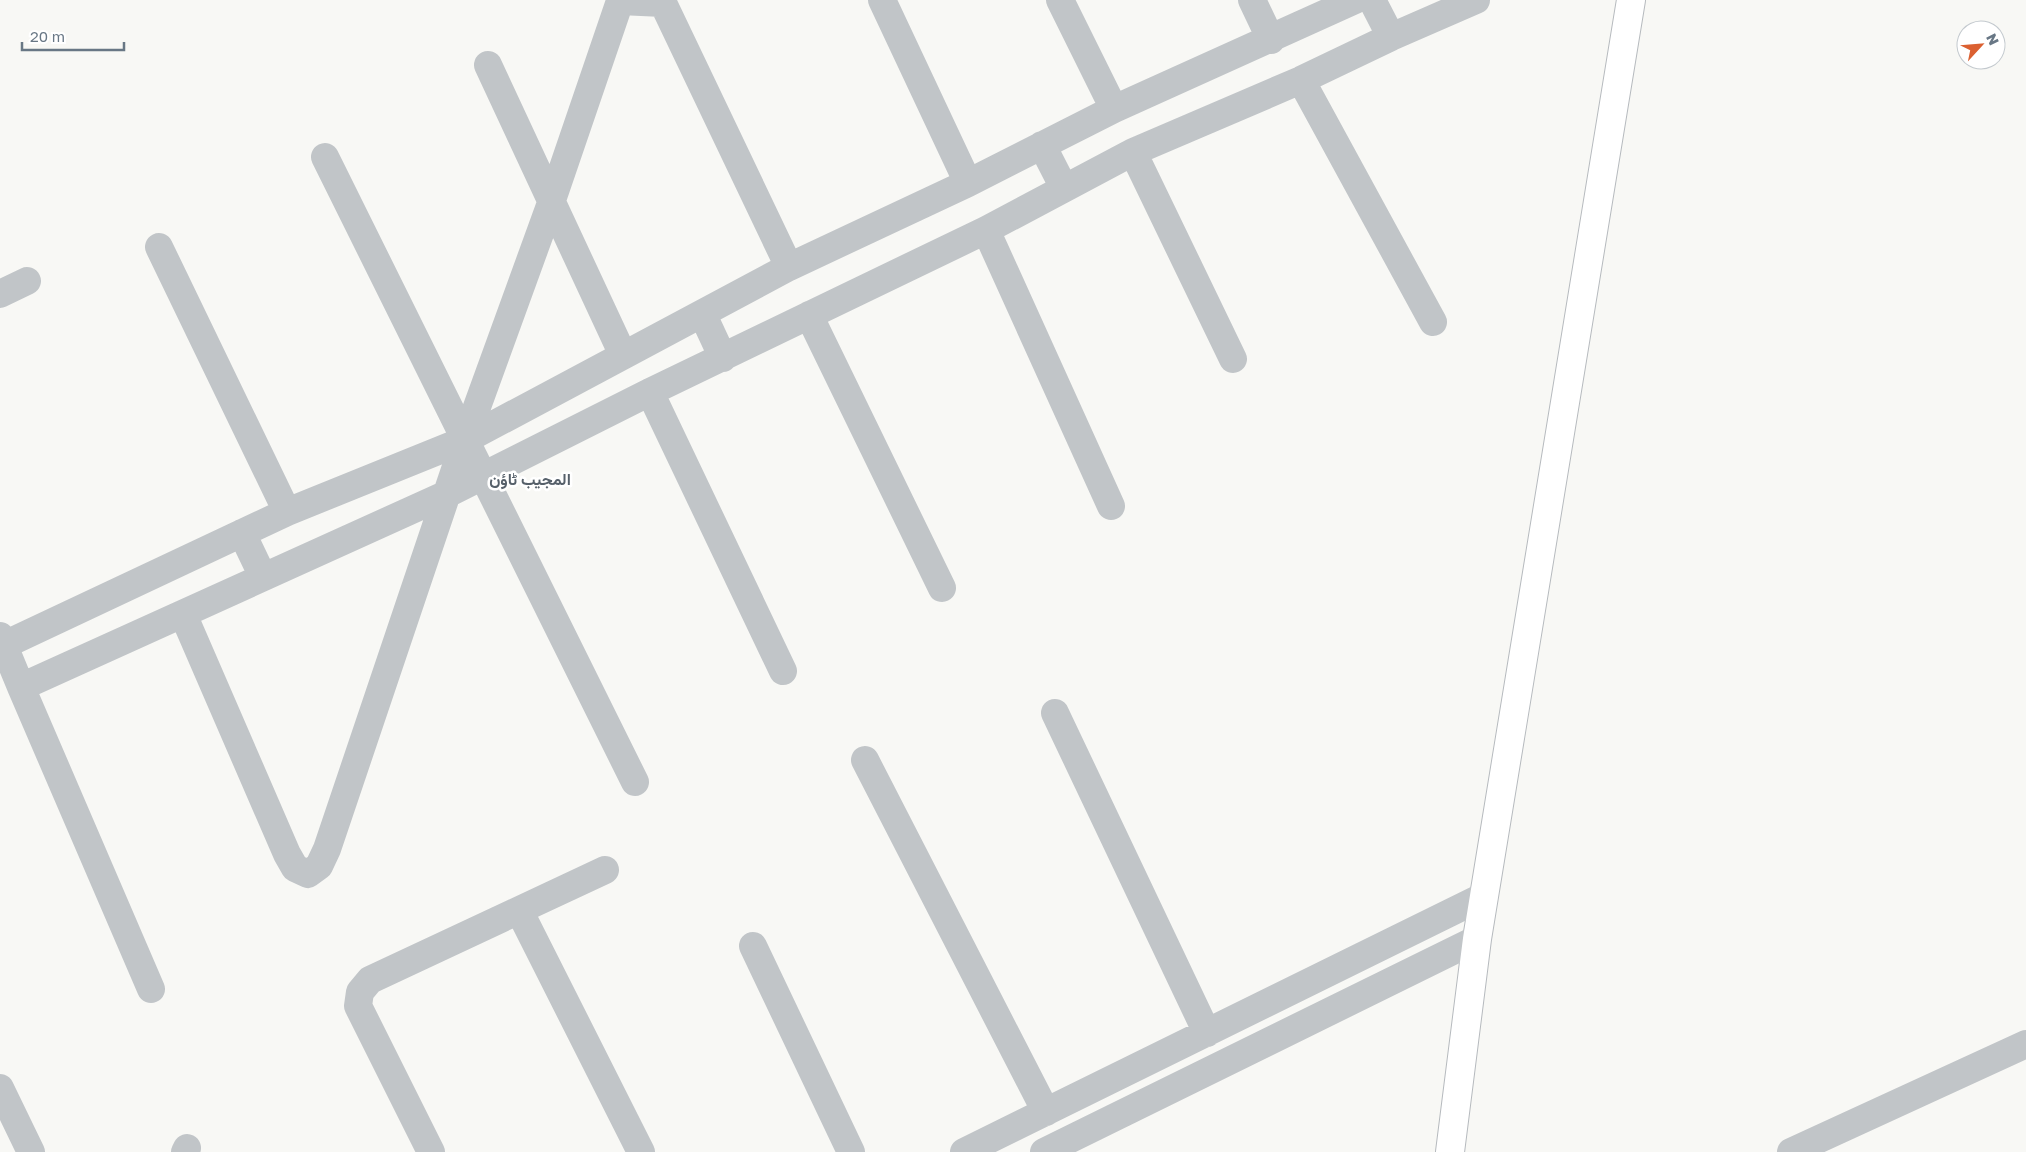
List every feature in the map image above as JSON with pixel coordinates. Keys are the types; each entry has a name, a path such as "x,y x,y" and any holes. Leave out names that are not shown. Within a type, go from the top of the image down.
{"main road":[{"path":"1450,1152 1477,939 1631,0"}],"street":[{"path":"882,0 968,183"},
{"path":"1060,0 1114,109"},
{"path":"1252,0 1271,40"},
{"path":"151,989 2,640 287,512 466,440 623,355 703,315 789,267 968,183 1114,109 1271,40 1355,0"},
{"path":"1372,0 1391,37"},
{"path":"21,687 447,494 650,392 986,230 1133,152 1301,80 1391,37 1476,0"},
{"path":"183,614 287,854 295,868 308,874 319,866 327,849 447,494 551,204 620,1 663,3 789,267"},
{"path":"488,65 551,204 623,355"},
{"path":"1301,80 1433,322"},
{"path":"1042,145 1064,188"},
{"path":"1133,152 1232,359"},
{"path":"325,157 635,782"},
{"path":"986,230 1111,506"},
{"path":"159,247 287,512"},
{"path":"0,294 27,281"},
{"path":"703,315 723,358"},
{"path":"809,315 942,588"},
{"path":"650,392 783,671"},
{"path":"242,533 263,577"},
{"path":"1055,713 1207,1033"},
{"path":"865,760 1046,1112"},
{"path":"431,1152 358,1006 360,992 370,980 520,912 606,870"},
{"path":"964,1152 1484,896"},
{"path":"520,912 641,1152"},
{"path":"1053,1150 1477,939"},
{"path":"753,946 851,1152"},
{"path":"1791,1152 2026,1044"},
{"path":"0,1088 31,1152"}],"district":[{"name":"المجیب ٹاؤن","path":"530,479"}]}
